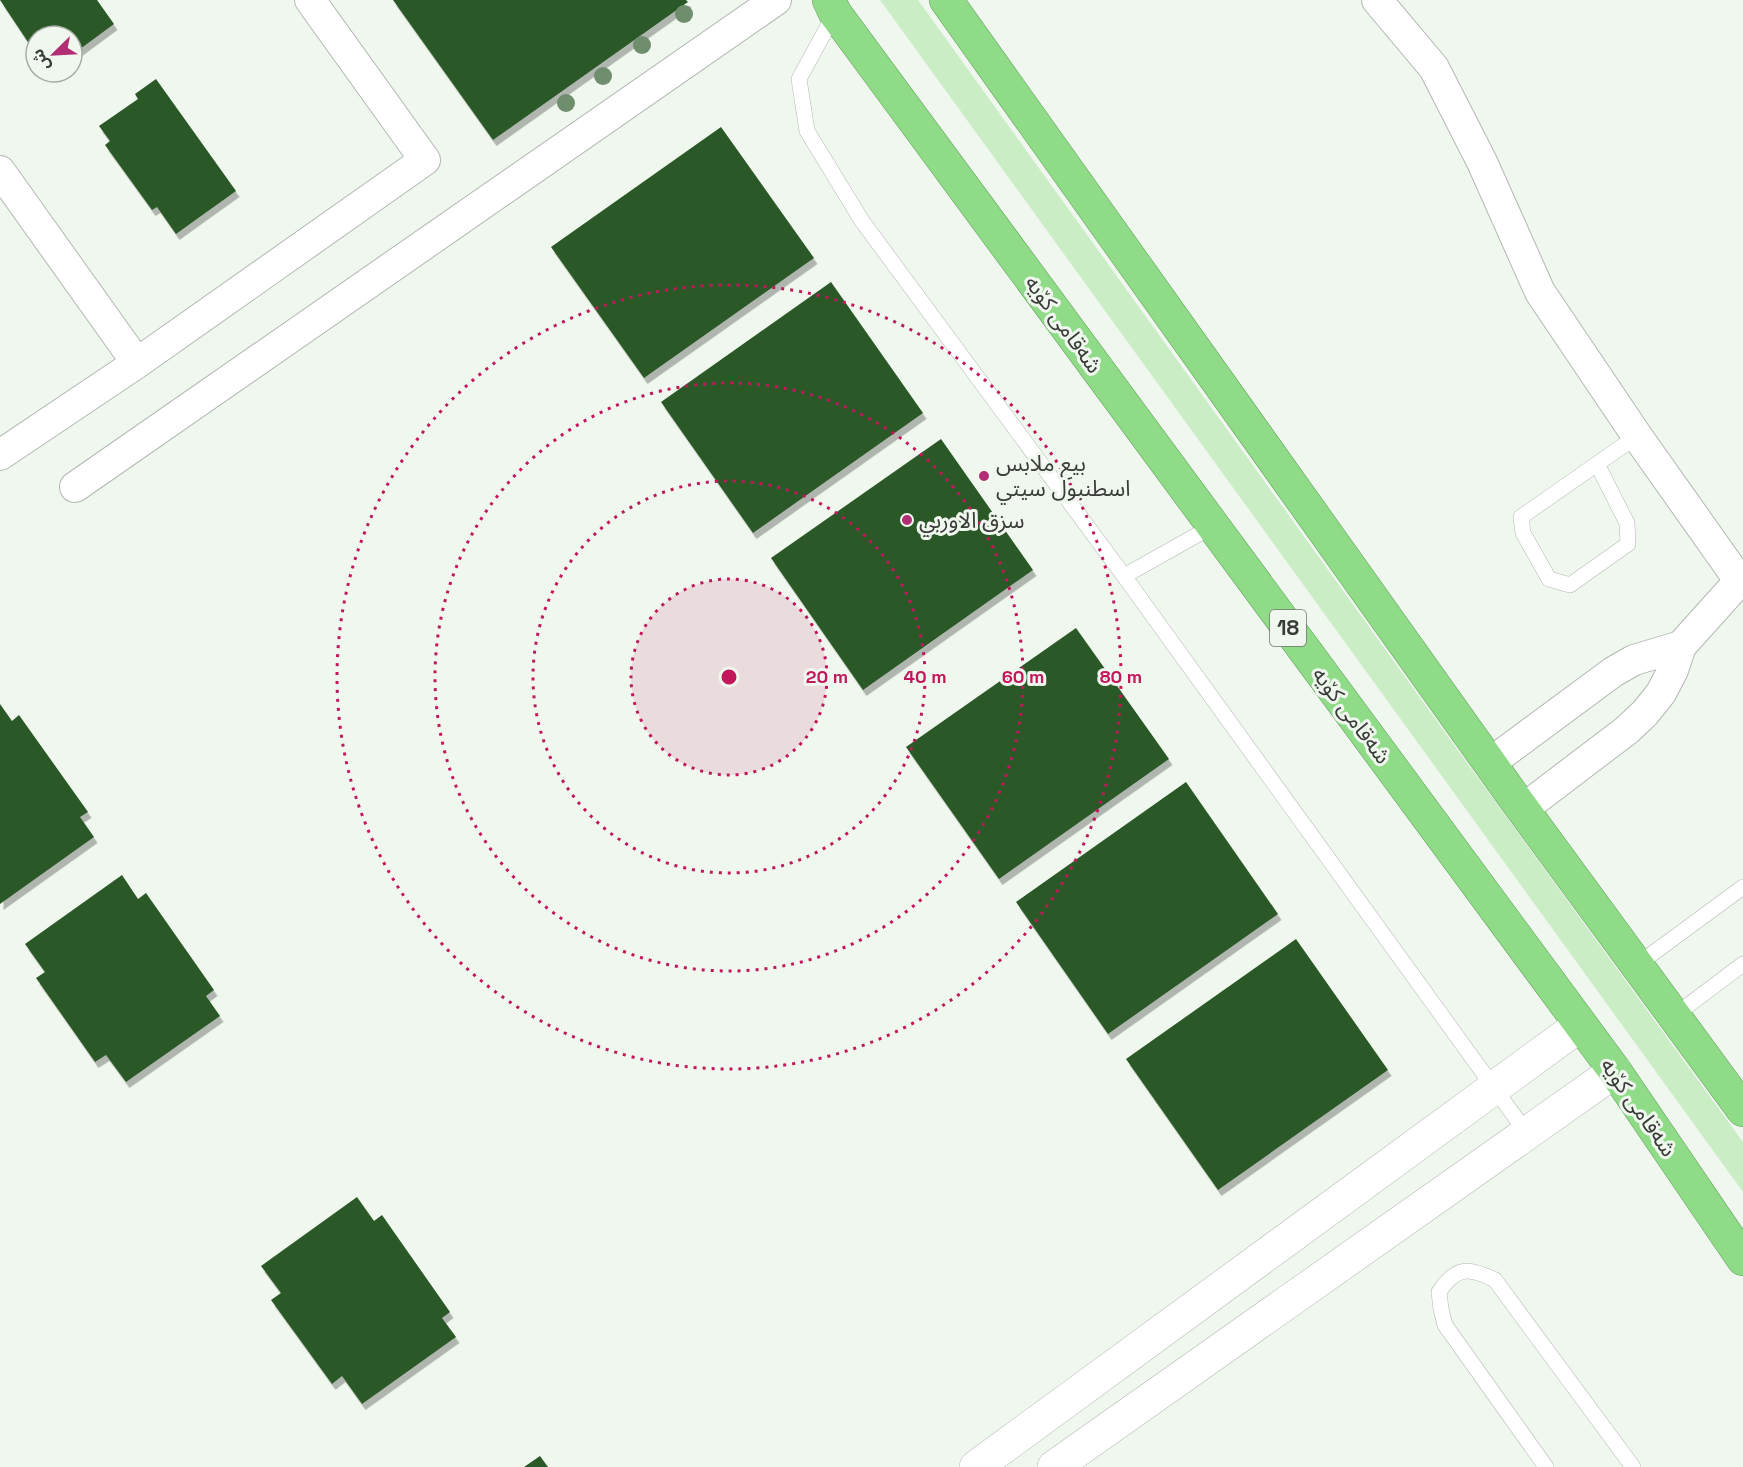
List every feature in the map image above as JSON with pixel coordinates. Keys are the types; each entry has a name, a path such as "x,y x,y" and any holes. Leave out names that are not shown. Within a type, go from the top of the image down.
{"highway":[{"path":"946,0 1523,809 1743,1110"},
{"name":"شەقامی کۆیە","path":"832,6 1615,1071 1743,1259"}],"street":[{"path":"0,455 137,363 425,160 310,0"},
{"path":"75,487 776,0"},
{"path":"1377,0 1434,68 1482,162 1540,292 1637,436 1741,579 1681,646 1673,670 1660,693 1645,712 1627,730 1523,809"},
{"path":"0,171 137,363"},
{"path":"1490,763 1613,672 1634,660 1681,646"},
{"path":"976,1467 1580,1025"},
{"path":"1054,1467 1615,1071"}],"lane":[{"path":"832,6 799,80 807,131 862,220 1124,576 1526,1132"},
{"path":"1597,464 1627,523 1628,544 1570,585 1548,579 1523,532 1521,518 1597,464 1637,436"},
{"path":"1124,576 1213,526"},
{"path":"1637,965 1743,887"},
{"path":"1674,1016 1743,964"},
{"path":"1546,1467 1445,1325 1439,1292 1448,1278 1462,1271 1477,1271 1495,1280 1634,1467"}],"green space":[{"path":"880,0 918,0 1743,1142 1743,1192"}],"building":[{"path":"0,0 97,0 114,24 84,46 84,24 24,24 24,36"},
{"path":"393,0 686,0 688,2 493,140"},
{"path":"156,79 236,191 176,234 157,207 152,210 105,145 110,141 99,126 138,99 135,94"},
{"path":"721,127 814,258 644,378 551,247"},
{"path":"831,282 923,413 753,533 661,402"},
{"path":"941,439 1033,570 863,690 771,558"},
{"path":"1076,628 1169,759 999,879 906,747"},
{"path":"0,704 12,721 19,715 88,812 80,817 94,837 0,904"},
{"path":"1186,782 1278,914 1108,1034 1016,902"},
{"path":"122,875 138,899 146,893 214,990 206,996 220,1016 126,1082 106,1055 95,1062 36,978 45,972 25,944"},
{"path":"1296,939 1388,1070 1218,1190 1126,1059"},
{"path":"357,1197 374,1221 382,1215 450,1312 442,1318 456,1337 362,1404 342,1376 332,1384 271,1300 281,1293 261,1266"},
{"path":"540,1456 548,1467 524,1467"}],"place":[{"name":"بيع ملابس اسطنبول سيتي","path":"984,476"},
{"name":"سزق الاوربي","path":"907,520"}]}
